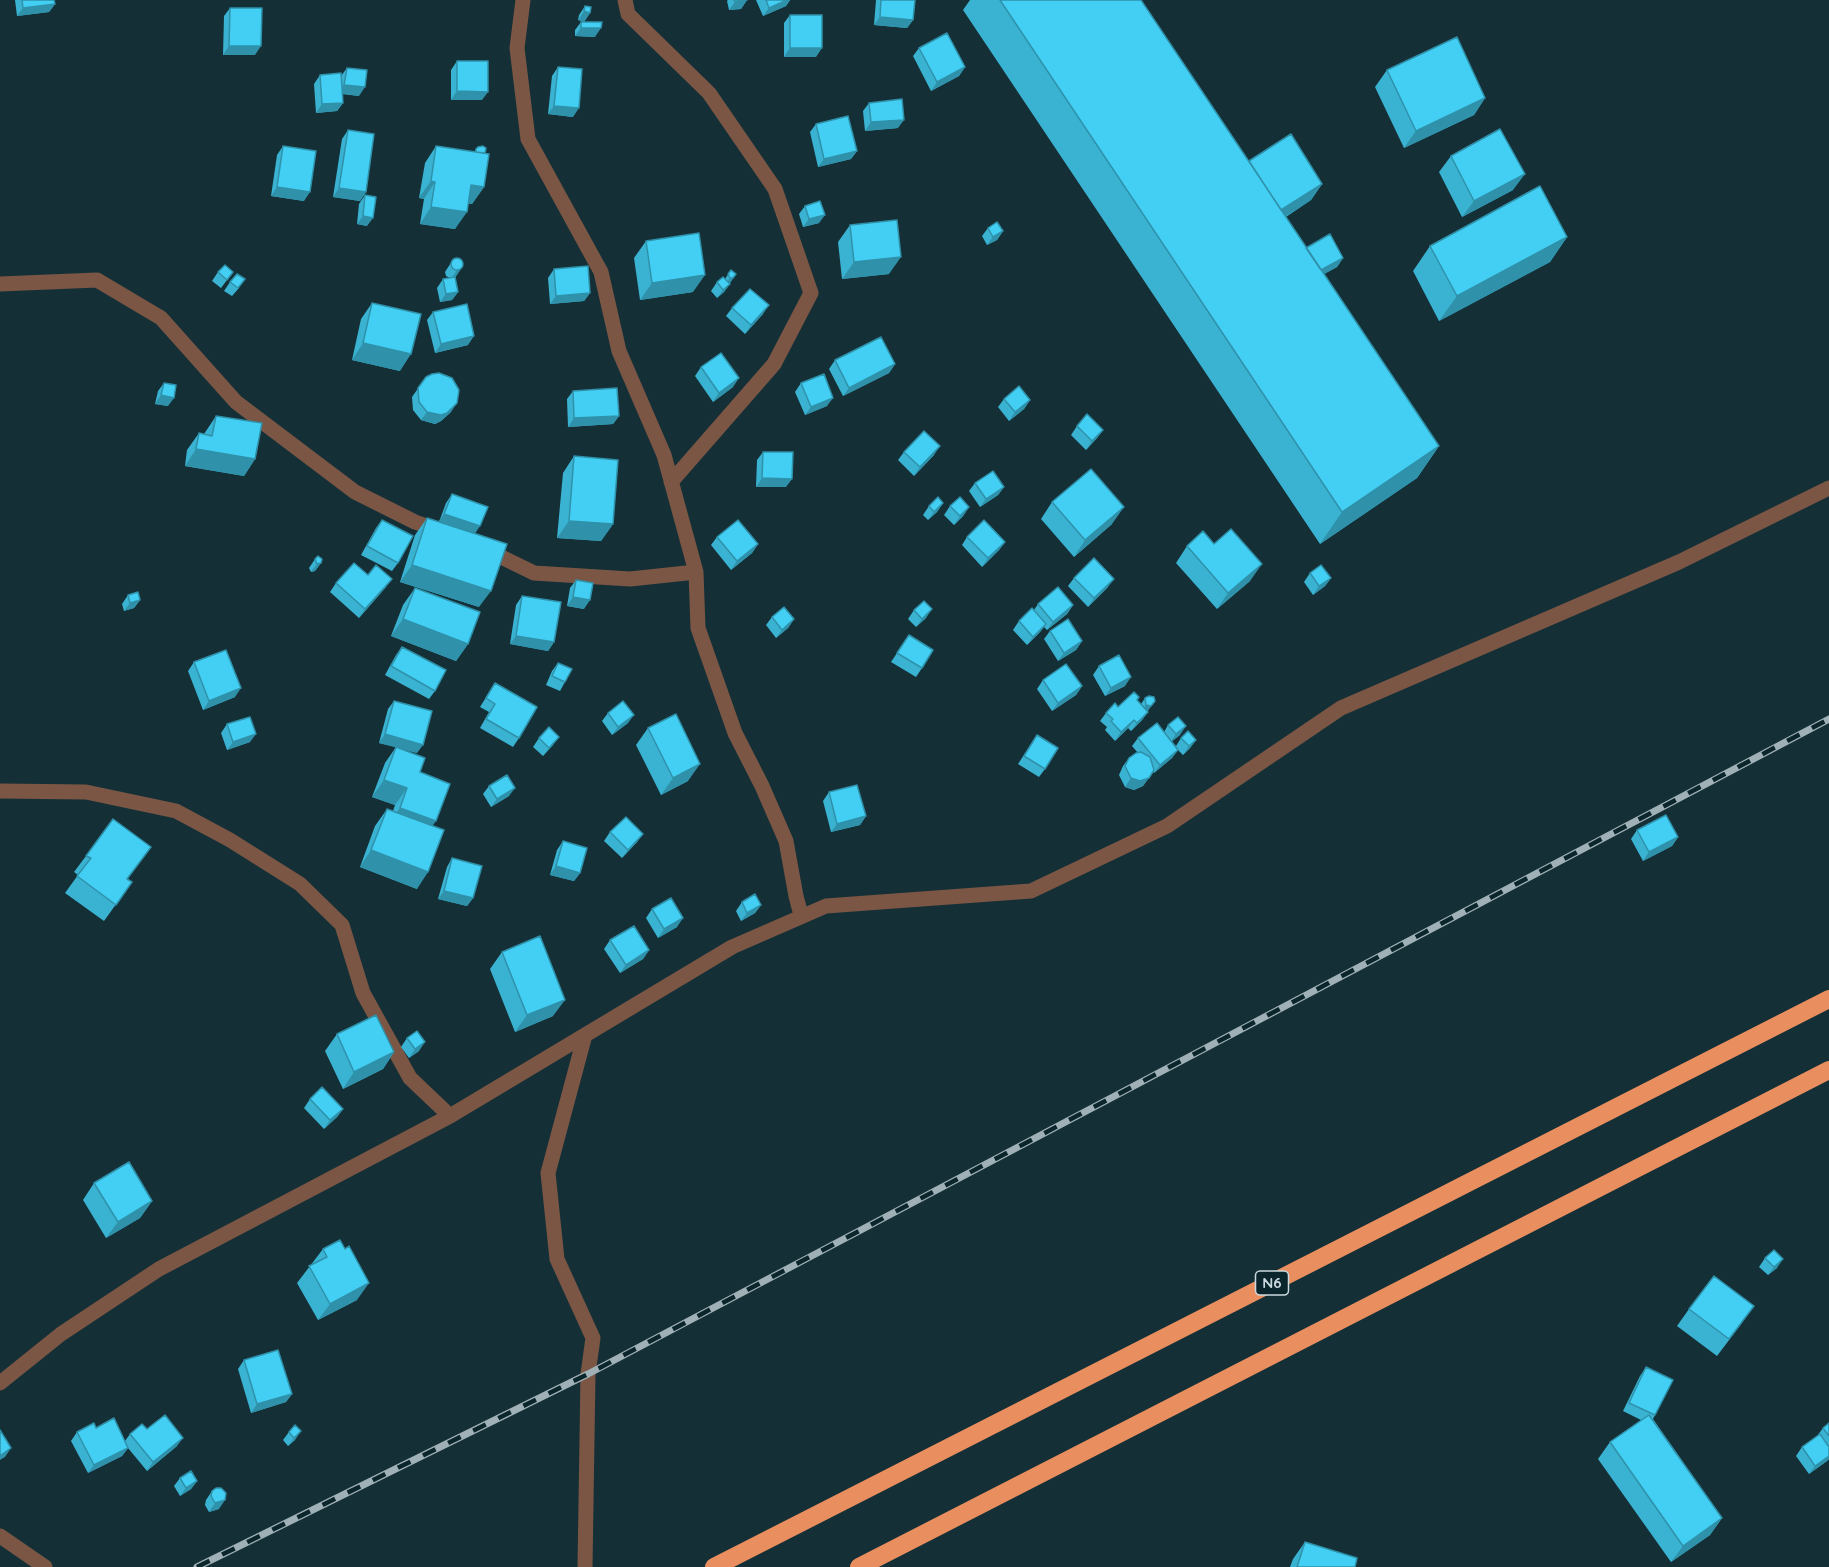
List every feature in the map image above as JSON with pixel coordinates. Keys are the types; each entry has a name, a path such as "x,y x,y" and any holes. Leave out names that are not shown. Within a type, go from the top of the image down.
{"highway":[{"name":"N6","path":"714,1567 1829,999"},
{"path":"868,1565 1829,1070"}],"street":[{"path":"523,0 517,48 528,139 601,272 619,351 664,455 696,572 698,628 735,733 786,841 801,915"},
{"path":"625,0 628,14 709,93 775,189 811,293 774,364 671,482"},
{"path":"0,284 97,280 161,318 236,402 355,492 415,522 454,536"},
{"path":"0,1383 61,1334 159,1269 450,1116 732,947 826,906 1031,891 1167,826 1341,708 1679,562 1829,488"},
{"path":"471,542 534,573 630,579 696,572"},
{"path":"0,790 86,792 176,810 230,840 300,884 342,925 363,993 410,1078 450,1116"},
{"path":"585,1035 548,1173 557,1259 593,1338 588,1374 585,1567"},
{"path":"0,1536 45,1567"}],"building":[{"path":"22,0 54,0 55,4 23,8"},
{"path":"766,0 787,0 769,8"},
{"path":"881,0 915,0 913,20 880,17"},
{"path":"1000,0 1141,0 1439,446 1342,512"},
{"path":"585,6 591,7 590,13 584,11"},
{"path":"230,8 262,8 261,46 229,46"},
{"path":"790,15 822,15 822,48 790,48"},
{"path":"581,22 602,22 601,28 581,28"},
{"path":"947,33 965,67 937,82 919,48"},
{"path":"1457,37 1485,98 1416,131 1387,70"},
{"path":"457,61 488,61 488,92 457,91"},
{"path":"558,67 582,69 579,108 554,106"},
{"path":"347,68 367,70 365,87 344,85"},
{"path":"341,73 343,103 322,104 320,75"},
{"path":"902,99 904,120 871,122 869,103"},
{"path":"848,116 857,151 824,159 816,124"},
{"path":"1500,129 1525,174 1474,201 1451,156"},
{"path":"348,130 374,134 366,192 339,188"},
{"path":"1291,134 1322,184 1281,210 1249,161"},
{"path":"283,146 316,151 310,192 277,187"},
{"path":"436,146 489,154 484,187 471,185 467,212 431,207 435,182 431,181"},
{"path":"478,147 486,148 485,153 476,152"},
{"path":"1540,186 1567,237 1457,296 1430,246"},
{"path":"365,195 376,197 373,218 363,216"},
{"path":"820,201 825,215 809,219 805,206"},
{"path":"897,220 901,257 854,262 850,225"},
{"path":"997,222 1003,231 993,237 988,228"},
{"path":"699,233 705,275 652,283 646,241"},
{"path":"1330,234 1343,258 1321,270 1306,248"},
{"path":"459,258 463,264 459,270 455,270 451,262"},
{"path":"225,265 233,272 227,280 218,272"},
{"path":"588,266 590,293 556,296 554,269"},
{"path":"731,270 736,274 733,278 730,278 728,274"},
{"path":"237,274 245,279 238,288 230,282"},
{"path":"455,277 458,292 446,294 443,279"},
{"path":"723,277 730,284 723,290 717,282"},
{"path":"750,289 769,305 751,325 732,308"},
{"path":"372,303 421,314 411,354 363,343"},
{"path":"467,304 474,336 441,344 433,312"},
{"path":"881,337 895,364 849,388 835,360"},
{"path":"721,353 739,378 719,393 701,367"},
{"path":"439,373 452,378 459,390 457,403 447,413 441,415 427,412 419,402 418,388 426,377"},
{"path":"824,374 833,398 811,407 801,383"},
{"path":"164,383 176,385 174,398 161,395"},
{"path":"1019,386 1030,400 1015,412 1004,399"},
{"path":"617,388 619,416 574,418 573,391"},
{"path":"1087,414 1103,430 1092,441 1077,426"},
{"path":"216,416 262,423 255,459 196,449 199,433 212,436"},
{"path":"924,431 940,446 920,467 904,452"},
{"path":"763,452 793,452 792,479 762,478"},
{"path":"574,456 618,460 613,524 569,521"},
{"path":"1091,469 1124,507 1085,540 1052,502"},
{"path":"993,471 1004,487 986,499 975,483"},
{"path":"452,494 488,507 480,526 444,514"},
{"path":"938,497 943,503 934,512 929,506"},
{"path":"960,497 969,507 960,516 950,506"},
{"path":"427,518 507,544 491,591 412,565"},
{"path":"382,520 413,536 398,563 367,546"},
{"path":"738,520 758,544 737,561 717,537"},
{"path":"984,520 1005,542 988,558 967,537"},
{"path":"1231,529 1262,564 1228,593 1187,546 1203,531 1214,544"},
{"path":"318,556 322,559 321,563 317,564 315,559"},
{"path":"1094,558 1114,579 1094,598 1074,578"},
{"path":"354,563 368,575 376,565 392,579 365,609 336,583"},
{"path":"1321,565 1331,578 1319,586 1310,573"},
{"path":"576,580 593,583 590,600 573,597"},
{"path":"1058,587 1073,605 1053,622 1038,604"},
{"path":"415,588 480,612 468,644 403,619"},
{"path":"138,592 140,600 130,603 128,595"},
{"path":"522,596 561,602 554,642 516,636"},
{"path":"924,601 932,609 922,619 914,610"},
{"path":"784,607 794,619 782,630 772,617"},
{"path":"1032,608 1046,624 1033,637 1019,621"},
{"path":"1068,619 1082,641 1064,653 1050,631"},
{"path":"909,635 933,650 922,668 897,653"},
{"path":"402,647 446,670 435,691 391,666"},
{"path":"226,650 241,688 209,701 194,662"},
{"path":"1119,655 1131,677 1111,688 1099,666"},
{"path":"558,663 572,669 565,682 552,676"},
{"path":"1066,664 1082,686 1058,703 1043,680"},
{"path":"495,683 537,707 519,738 486,719 495,704 486,698"},
{"path":"1134,692 1139,697 1137,700 1148,712 1137,723 1134,720 1121,732 1106,713 1115,703 1118,707"},
{"path":"1154,697 1155,701 1151,706 1146,705 1145,698"},
{"path":"394,701 432,711 423,745 385,734"},
{"path":"623,701 634,715 618,727 608,713"},
{"path":"676,714 700,764 673,778 648,728"},
{"path":"250,717 256,734 233,742 227,724"},
{"path":"1178,717 1186,726 1176,734 1168,725"},
{"path":"1157,723 1178,750 1160,765 1138,738"},
{"path":"549,727 559,737 549,748 539,738"},
{"path":"1188,731 1196,740 1189,746 1181,738"},
{"path":"1037,735 1058,748 1045,769 1024,756"},
{"path":"396,747 425,758 420,772 450,784 436,821 400,808 407,788 384,780"},
{"path":"1141,752 1150,757 1154,770 1149,778 1140,781 1131,778 1125,766 1129,758"},
{"path":"507,775 515,788 497,799 489,786"},
{"path":"857,785 866,816 837,824 829,792"},
{"path":"387,809 444,830 428,872 371,850"},
{"path":"1666,815 1678,837 1649,852 1637,830"},
{"path":"626,817 643,834 628,850 610,832"},
{"path":"113,819 151,847 127,879 132,882 116,905 77,876 91,858 86,856"},
{"path":"563,841 587,848 580,873 556,866"},
{"path":"452,858 482,866 473,898 444,891"},
{"path":"755,894 761,905 747,913 742,902"},
{"path":"671,898 683,918 664,929 652,909"},
{"path":"634,926 649,950 626,965 610,940"},
{"path":"540,936 565,1000 527,1015 502,952"},
{"path":"376,1015 394,1052 354,1072 337,1034"},
{"path":"417,1031 425,1042 415,1049 407,1038"},
{"path":"322,1087 343,1109 330,1120 310,1099"},
{"path":"129,1162 152,1201 118,1222 94,1183"},
{"path":"340,1240 345,1249 349,1246 369,1283 330,1304 309,1266 327,1257 323,1249"},
{"path":"1774,1250 1783,1259 1774,1267 1765,1258"},
{"path":"1714,1276 1754,1306 1729,1339 1689,1309"},
{"path":"278,1350 292,1394 257,1404 244,1360"},
{"path":"1646,1367 1673,1380 1655,1415 1629,1403"},
{"path":"165,1415 183,1438 153,1462 130,1434 142,1424 147,1429"},
{"path":"1649,1415 1722,1518 1683,1546 1610,1442"},
{"path":"114,1418 128,1448 94,1465 77,1432 94,1423 96,1428"},
{"path":"1829,1423 1829,1436 1823,1428"},
{"path":"295,1425 301,1431 294,1438 289,1432"},
{"path":"0,1430 11,1448 0,1456"},
{"path":"1820,1434 1829,1447 1829,1456 1815,1466 1802,1447"},
{"path":"191,1471 197,1481 186,1488 180,1478"},
{"path":"221,1488 226,1493 225,1500 215,1503 211,1496 212,1491"},
{"path":"1305,1542 1357,1558 1355,1567 1297,1567"}],"railway":[{"path":"197,1567 588,1374 1829,719"}]}
